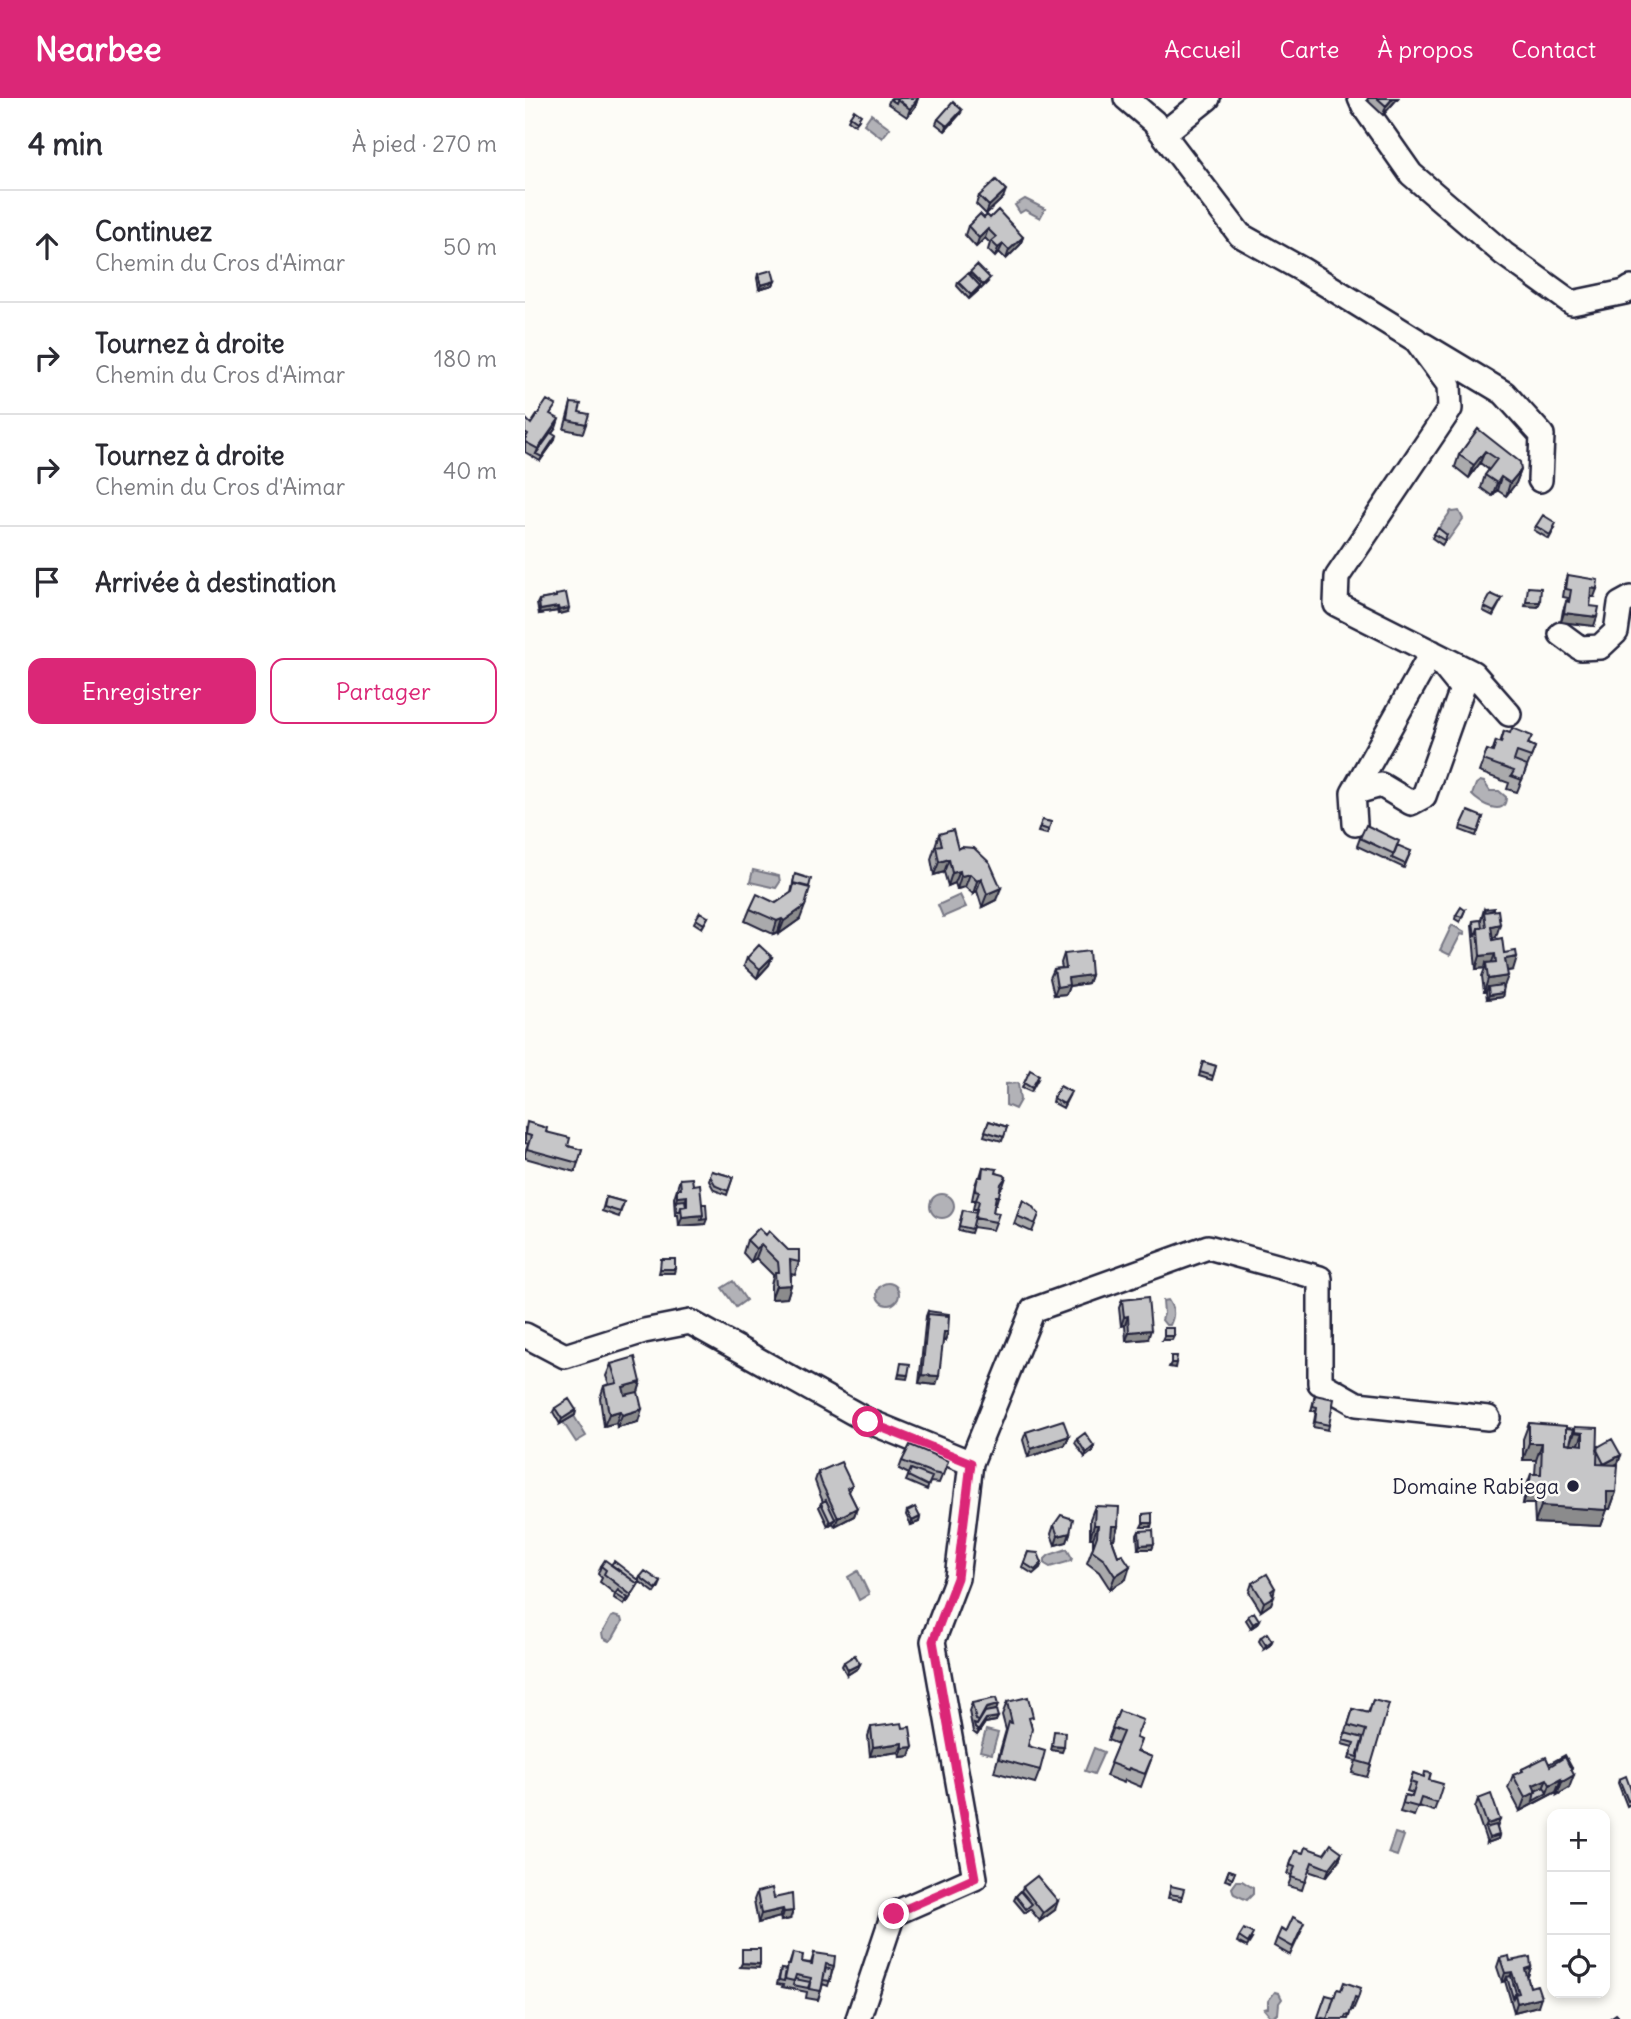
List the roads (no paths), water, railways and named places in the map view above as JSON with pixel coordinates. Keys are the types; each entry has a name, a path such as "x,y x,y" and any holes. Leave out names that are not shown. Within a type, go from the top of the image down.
{"street":[{"path":"1126,98 1158,128 1240,235 1301,268 1504,393 1542,435 1540,480"},
{"path":"1158,128 1186,98"},
{"path":"1158,128 1208,98"},
{"path":"1360,98 1411,173 1504,254 1572,303 1625,292 1631,288"},
{"path":"1416,340 1449,386 1450,409 1337,577 1336,604 1473,673 1509,714"},
{"path":"1561,634 1580,648 1599,647 1616,632 1620,604 1631,598"},
{"path":"1355,824 1353,793 1432,652"},
{"path":"1353,793 1381,785 1411,803 1424,796 1462,689 1432,652"},
{"path":"858,2019 894,1914 975,1878 933,1641 957,1578 971,1463 1033,1310 1208,1247 1320,1278 1320,1383 1357,1404 1488,1419"},
{"path":"525,1335 565,1356 644,1331 690,1322 868,1422 971,1463"}],"place":[{"name":"Domaine Rabiega","path":"1573,1486"}]}
